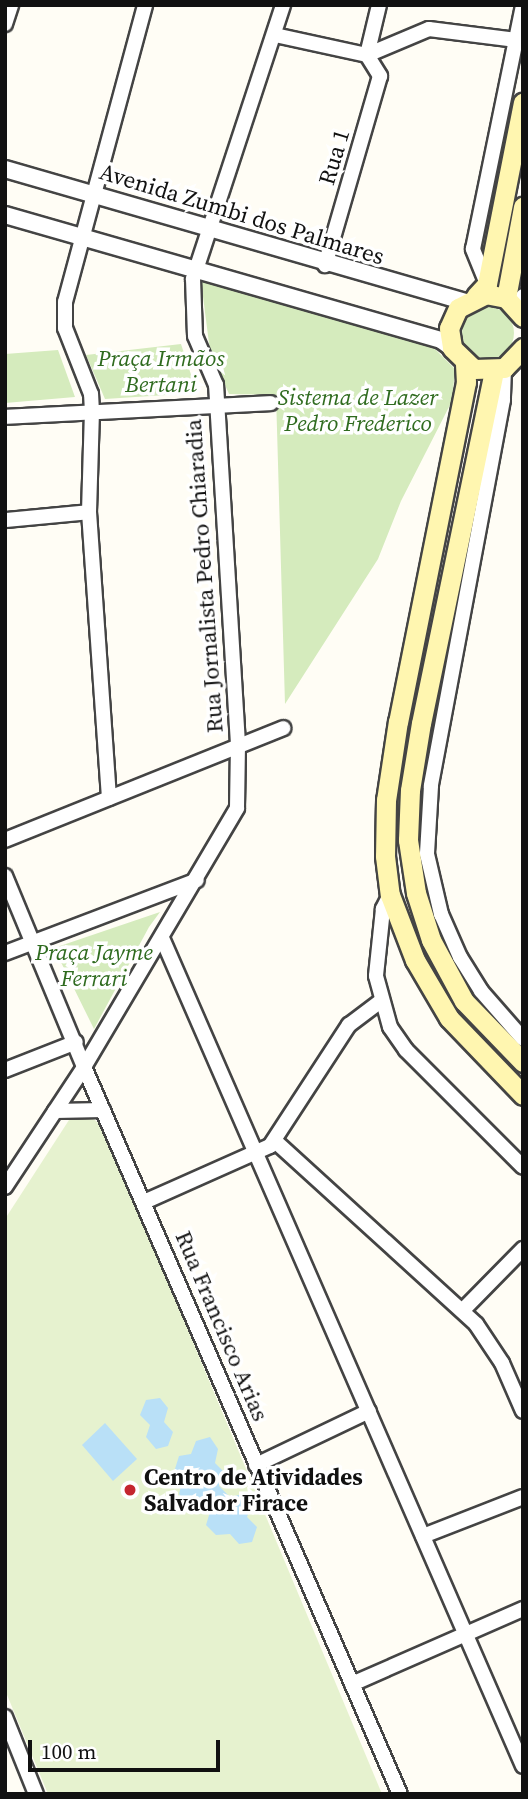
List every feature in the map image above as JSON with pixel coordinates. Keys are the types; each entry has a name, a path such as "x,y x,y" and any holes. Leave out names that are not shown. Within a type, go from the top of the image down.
{"main road":[{"path":"523,103 476,294 452,318 452,348 465,364 466,382 386,800 390,895 415,960 449,1018 523,1095"},
{"path":"476,294 519,308 523,207"},
{"path":"523,348 507,368 421,723 410,790 408,840 416,893 441,958 464,1001 523,1062"},
{"path":"465,364 507,368"}],"street":[{"path":"5,23 10,5"},
{"path":"109,798 89,512 91,394 65,328 65,302 145,5"},
{"name":"Rua Jornalista Pedro Chiaradia","path":"5,1187 10,1174 84,1067 197,880 237,808 238,744 216,386 192,317 197,269 283,5"},
{"name":"Rua 1","path":"325,265 381,85 371,59 379,5"},
{"path":"476,294 473,249 523,6"},
{"path":"275,35 371,59 429,29 516,40"},
{"name":"Avenida Zumbi dos Palmares","path":"5,169 212,227 325,265 476,294"},
{"path":"5,215 441,340 452,348"},
{"path":"507,368 431,786 427,854 441,914 460,957 481,991 523,1039"},
{"path":"5,417 215,403 271,403"},
{"path":"5,520 89,512"},
{"path":"5,839 283,728"},
{"name":"Rua Francisco Arias","path":"5,876 76,1042 84,1067 400,1794"},
{"path":"5,953 197,880"},
{"path":"390,895 383,909 376,976 380,1002 406,1050 523,1167"},
{"path":"162,938 523,1766"},
{"path":"144,1202 258,1153 275,1141 349,1026 380,1002"},
{"path":"5,1070 76,1042"},
{"path":"55,1111 103,1110"},
{"path":"275,1141 463,1310 496,1351 523,1411"},
{"path":"463,1310 523,1249"},
{"path":"256,1465 369,1411"},
{"path":"423,1536 523,1497"},
{"path":"352,1684 523,1609"},
{"path":"5,1717 36,1794"}],"green space":[{"name":"Sistema de Lazer Pedro Frederico","path":"201,281 433,347 455,369 452,401 401,501 378,559 285,704 276,395 229,394 210,351"},
{"path":"488,307 498,309 506,315 512,323 512,343 506,351 498,357 488,359 478,357 470,351 464,343 462,333 464,323 470,315 478,309"},
{"name":"Praça Irmãos Bertani","path":"181,344 197,393 105,399 86,355"},
{"path":"58,350 75,397 5,403 5,354"},
{"name":"Praça Jayme Ferrari","path":"160,912 149,927 94,1029 54,948"},
{"name":"Centro de Atividades Salvador Firace","path":"79,1114 90,1116 103,1127 382,1794 48,1794 5,1690 5,1219 69,1120"}],"water":[{"path":"160,1398 168,1408 164,1422 173,1432 168,1446 156,1449 146,1437 150,1425 140,1415 146,1400"},
{"path":"105,1423 137,1459 113,1481 82,1445"},
{"path":"210,1437 218,1449 215,1463 223,1471 219,1486 230,1497 243,1494 252,1504 247,1517 257,1527 252,1542 239,1544 230,1534 216,1535 206,1525 210,1512 201,1501 189,1504 179,1494 182,1482 174,1472 179,1456 191,1454 196,1441"}],"place":[{"name":"Centro de Atividades Salvador Firace","path":"130,1490"}]}
